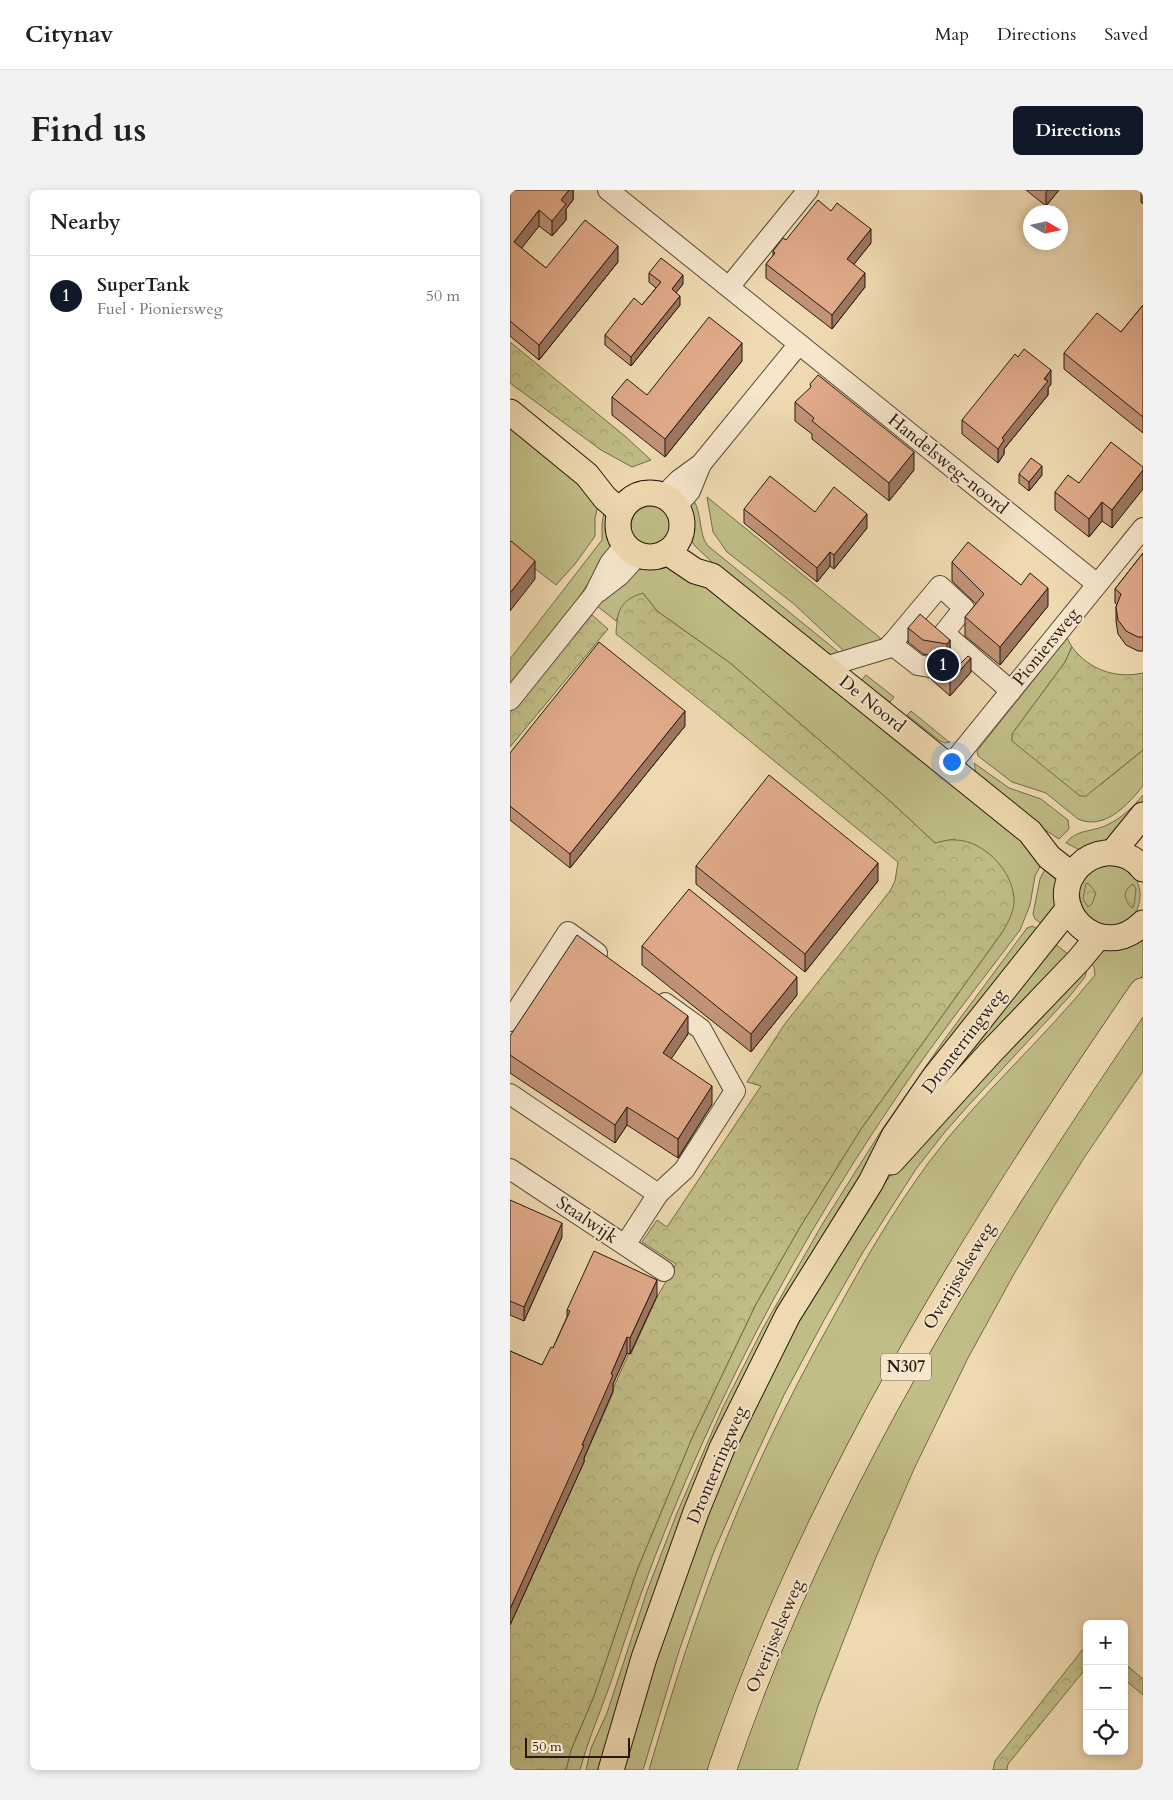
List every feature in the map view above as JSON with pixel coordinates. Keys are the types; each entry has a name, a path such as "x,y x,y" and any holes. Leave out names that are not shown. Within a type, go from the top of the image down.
{"highway":[{"name":"Overijsselseweg","path":"722,1770 766,1652 814,1545 873,1425 940,1306 1004,1200 1074,1092 1143,992"}],"main road":[{"path":"510,412 587,475 607,483 626,506"},
{"path":"650,493 670,501 682,523 673,546 650,557 632,550 619,533 618,526 626,506 643,494 650,493"},
{"name":"De Noord","path":"673,546 704,560 712,576 1030,832 1049,857 1078,869"},
{"path":"1113,852 1143,815"},
{"path":"1143,868 1133,859 1123,854 1113,852 1092,856 1078,869 1067,891 1069,908 1075,921 1085,931 1098,937 1119,938 1132,932 1143,923"},
{"name":"Dronterringweg","path":"612,1770 644,1658 696,1512 722,1448 788,1315 871,1182 894,1136 933,1080 1069,908"},
{"name":"Dronterringweg","path":"871,1182 907,1146 989,1054 1079,960 1098,937"}],"street":[{"name":"Handelsweg-noord","path":"608,190 1097,584"},
{"path":"728,287 808,190"},
{"path":"670,501 690,491 701,464 800,344"},
{"name":"Pioniersweg","path":"950,766 1143,528"},
{"path":"510,700 594,595 610,563 632,550"},
{"path":"826,667 888,648 940,586 964,608 944,633 1011,691"},
{"path":"891,644 918,665 952,671 967,653"},
{"path":"510,1021 568,932 615,966"},
{"path":"625,1245 658,1194 684,1170 735,1090 701,1029 654,995"},
{"path":"510,1094 658,1194"},
{"name":"Staalwijk","path":"510,1168 664,1271"}],"green space":[{"path":"510,342 626,437 651,460 632,467 601,450 510,383"},
{"path":"510,429 574,474 599,501 595,518 595,536 575,564 556,585 510,549"},
{"path":"707,497 884,641 846,653 794,604 727,552 713,532"},
{"path":"693,499 698,511 703,536 708,546 842,655 830,657 730,579 695,546 689,537 688,515 688,509"},
{"path":"605,506 610,510 613,523 612,548 554,634 510,691 510,659 602,540"},
{"path":"651,506 665,512 671,526 665,540 651,546 637,540 631,526 637,512"},
{"path":"662,563 680,567 1044,859 1035,876 1030,905 1020,930 944,1030 900,1092 855,1160 813,1229 774,1299 702,1444 670,1518 641,1593 580,1770 566,1770 571,1750 594,1696 637,1570 692,1438 756,1304 800,1227 861,1129 1003,931 955,839 935,843 890,801 730,663 657,611 643,593 620,611 616,621 597,606 642,565"},
{"path":"643,593 657,611 730,663 890,801 935,843 950,840 965,841 976,845 994,858 1008,877 1012,887 1014,906 1003,931 861,1129 800,1227 756,1304 692,1438 637,1570 594,1696 571,1750 566,1770 510,1770 510,1625 629,1353 631,1354 657,1297 676,1264 642,1242 657,1220 667,1227 761,1086 747,1082 784,1025 890,891 895,881 898,862 616,634 617,619 621,608 629,599"},
{"path":"592,615 608,629 510,747 510,713"},
{"path":"1067,638 1072,647 1065,662 1012,734 1100,785 1143,750 1143,786 1123,808 1106,819 1097,821 1088,822 1078,819 1046,793 1012,782 978,756 977,751"},
{"path":"1072,647 1086,662 1104,671 1123,675 1143,673 1143,750 1086,796 1080,796 1012,741 1012,734 1065,662"},
{"path":"866,675 894,697 890,702 860,682"},
{"path":"911,711 950,742 945,743 940,741 907,715"},
{"path":"974,763 1009,788 1041,799 1068,820 1069,829 1059,839 1018,812 976,773"},
{"path":"1143,795 1143,808 1118,839 1082,851 1066,843 1075,835 1102,827 1118,819"},
{"path":"1110,864 1122,867 1133,875 1140,890 1140,896 1137,909 1128,919 1115,925 1103,925 1093,920 1085,911 1080,900 1080,888 1085,877 1095,868"},
{"path":"1054,868 1062,893 1046,927 1035,919 1033,914 1040,879 1045,869"},
{"path":"1086,883 1096,893 1092,904 1088,907 1083,899"},
{"path":"1133,884 1136,889 1132,908 1125,896 1129,887"},
{"path":"1033,926 1042,933 791,1295 600,1770 586,1770 591,1748 607,1713 647,1591 677,1513 723,1407 763,1328 823,1223 883,1128 944,1040 1027,928"},
{"path":"1143,931 1143,975 999,1191 711,1770 649,1770 695,1624 738,1509 800,1379 867,1257 891,1218 948,1137 1095,975 1094,967 1090,963 1095,950"},
{"path":"1049,939 1073,958 949,1088 925,1099"},
{"path":"1087,969 1085,977 1069,997 944,1133 916,1169 863,1252 784,1395 713,1554 679,1651 643,1770 622,1770 694,1537 792,1328 861,1215 897,1167"},
{"path":"1143,1008 1143,1071 1054,1206 968,1358 914,1469 876,1557 818,1706 797,1770 731,1770 818,1558 939,1327"},
{"path":"1083,1649 1083,1672 1008,1764 1007,1770 993,1770 995,1761"},
{"path":"1128,1666 1143,1679 1143,1695 1128,1682"}],"building":[{"path":"510,190 569,190 561,200 566,204 552,221 539,210 514,242 546,268 585,220 618,246 539,345 510,321"},
{"path":"818,200 831,211 837,203 871,229 847,259 865,273 832,315 766,264 775,253 773,251 783,238 786,240"},
{"path":"661,258 683,275 672,289 680,296 631,357 605,335 634,298 642,305 661,282 649,273"},
{"path":"1143,305 1143,417 1064,353 1097,313 1121,332"},
{"path":"709,317 742,343 665,439 612,397 627,379 647,395"},
{"path":"1024,349 1051,370 1044,379 1048,381 1002,438 1004,440 998,449 962,420 1015,354 1018,357"},
{"path":"818,375 914,452 889,483 812,421 814,418 795,402 811,387 810,384"},
{"path":"1111,442 1143,467 1143,470 1112,510 1102,502 1089,519 1055,492 1068,475 1079,483"},
{"path":"1031,458 1042,466 1029,482 1019,474"},
{"path":"770,476 815,512 834,487 867,514 834,555 830,552 817,568 744,509"},
{"path":"510,542 535,561 510,593"},
{"path":"968,542 1021,585 1030,573 1048,588 1000,647 965,617 984,594 952,562"},
{"path":"1143,553 1143,637 1138,637 1126,631 1118,620 1116,607 1121,594 1115,589"},
{"path":"920,614 950,640 947,644 923,640 908,628"},
{"path":"599,642 685,711 570,854 510,806 510,753"},
{"path":"968,656 971,658 950,682 931,665 956,668"},
{"path":"769,775 878,863 805,954 696,866"},
{"path":"689,889 797,977 751,1034 642,946"},
{"path":"577,935 688,1016 663,1053 712,1086 678,1139 627,1107 615,1125 510,1055 510,1036"},
{"path":"510,1200 562,1223 524,1307 510,1301"},
{"path":"594,1251 657,1280 630,1338 627,1337 611,1374 613,1375 582,1445 584,1445 510,1609 510,1351 542,1365 551,1347 553,1348 570,1311 567,1310"}],"place":[{"name":"SuperTank","path":"943,665"}]}
